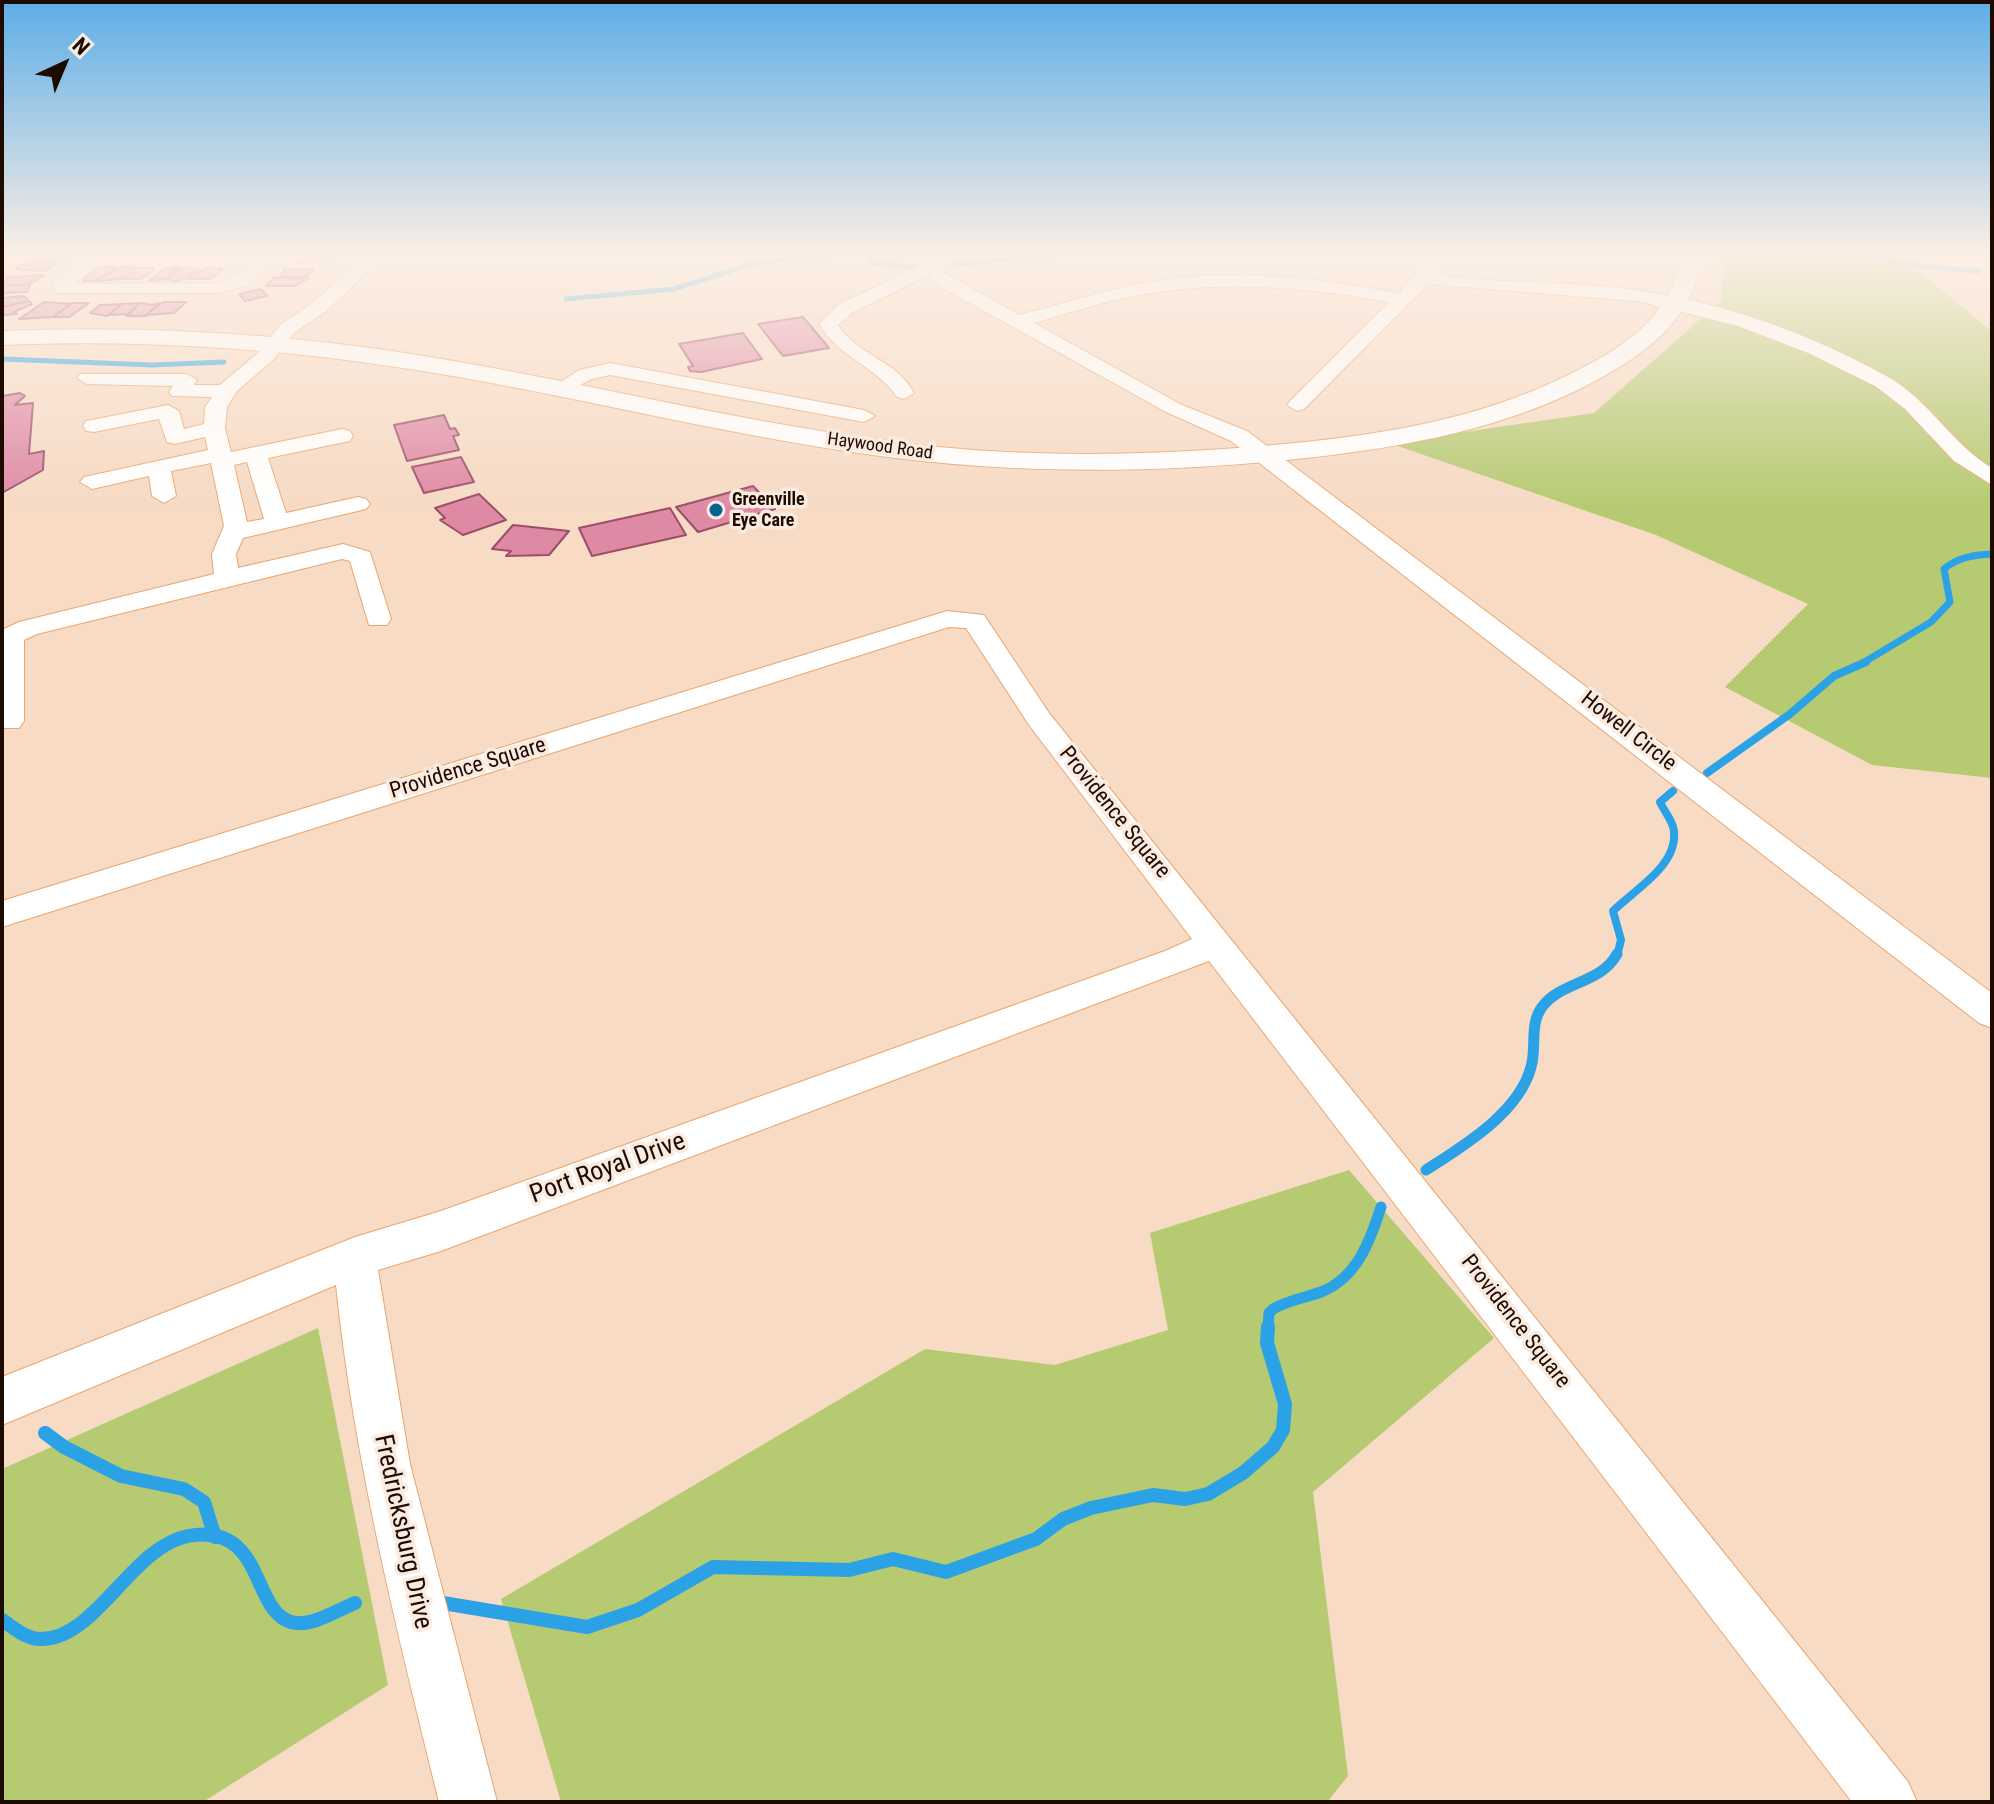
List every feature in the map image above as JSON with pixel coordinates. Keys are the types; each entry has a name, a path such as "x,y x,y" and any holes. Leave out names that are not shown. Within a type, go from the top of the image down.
{"main road":[{"name":"Haywood Road","path":"164,338 272,344 366,355 789,433 942,456 1022,461 1181,462 1263,455 1389,438 1534,399 1578,381 1633,348 1642,338"}],"street":[{"path":"228,555 236,526 214,428 216,407 225,391 267,355 279,338"},
{"path":"837,338 853,355 888,371 900,382 904,393"},
{"path":"1046,338 1173,408 1239,436 1239,428 1079,338"},
{"path":"1297,405 1363,338"},
{"path":"1786,338 1884,383 1966,461 1992,478"},
{"path":"560,389 586,374 610,369 864,416"},
{"path":"87,378 187,380 179,392 225,391"},
{"path":"789,433 816,408"},
{"path":"94,426 168,411 175,437 214,428"},
{"path":"92,482 159,467 256,454 342,436"},
{"name":"Howell Circle","path":"1239,436 1336,507 1992,1013"},
{"path":"256,454 277,523"},
{"path":"159,467 164,496"},
{"path":"9,721 11,636 228,555 277,523 358,504"},
{"path":"228,555 343,551 361,557 378,619"},
{"name":"Providence Square","path":"2,914 957,617 975,621 1031,708 1888,1802"},
{"name":"Port Royal Drive","path":"2,1401 355,1257 441,1231 999,1028 1178,961 1215,943"},
{"name":"Fredricksburg Drive","path":"355,1257 361,1323 396,1517 468,1802"}],"green space":[{"path":"1679,338 1992,338 1992,778 1872,765 1725,687 1808,604 1656,535 1389,443 1594,413"},
{"path":"1349,1170 1494,1338 1313,1492 1348,1776 1327,1802 561,1802 501,1599 925,1349 1055,1365 1168,1330 1150,1233"},
{"path":"318,1328 388,1685 203,1802 2,1802 2,1469"}],"building":[{"path":"713,338 747,338 762,359 701,372 690,371 688,367 693,366 679,344"},
{"path":"769,338 821,338 829,348 783,356"},
{"path":"20,393 25,396 15,405 33,403 29,454 44,451 43,470 2,493 2,396"},
{"path":"444,415 450,429 455,428 459,435 453,436 459,450 407,461 394,425"},
{"path":"461,457 474,482 424,493 412,467"},
{"path":"753,486 775,509 698,532 676,507"},
{"path":"479,494 506,520 463,535 440,520 445,518 435,508"},
{"path":"670,508 686,535 592,556 579,528"},
{"path":"513,525 569,531 549,555 506,556 511,551 492,549"}],"waterway":[{"path":"2,359 152,365 224,362"},
{"path":"1861,664 1931,622 1950,602 1944,569 1966,557 1992,554"},
{"path":"1707,773 1790,714 1834,676 1866,662"},
{"path":"1617,956 1621,940 1613,911 1653,876 1669,855 1674,831 1660,802 1673,791"},
{"path":"1426,1170 1488,1127 1515,1099 1531,1067 1534,1029 1542,1007 1559,992 1601,971 1617,954"},
{"path":"1268,1329 1269,1313 1273,1309 1321,1292 1344,1278 1367,1245 1381,1207"},
{"path":"443,1603 587,1627 638,1610 713,1567 849,1570 893,1559 946,1572 1036,1539 1063,1519 1091,1508 1153,1495 1185,1499 1208,1494 1243,1473 1273,1447 1283,1430 1285,1404 1267,1343 1268,1327"},
{"path":"45,1433 64,1447 121,1476 184,1489 204,1502 215,1536"},
{"path":"2,1620 30,1637 40,1639 60,1635 79,1625 149,1557 168,1544 188,1536 215,1536"},
{"path":"215,1536 231,1542 244,1554 269,1602 278,1615 291,1622 307,1623 355,1603"}],"place":[{"name":"Greenville Eye Care","path":"716,510"}]}
